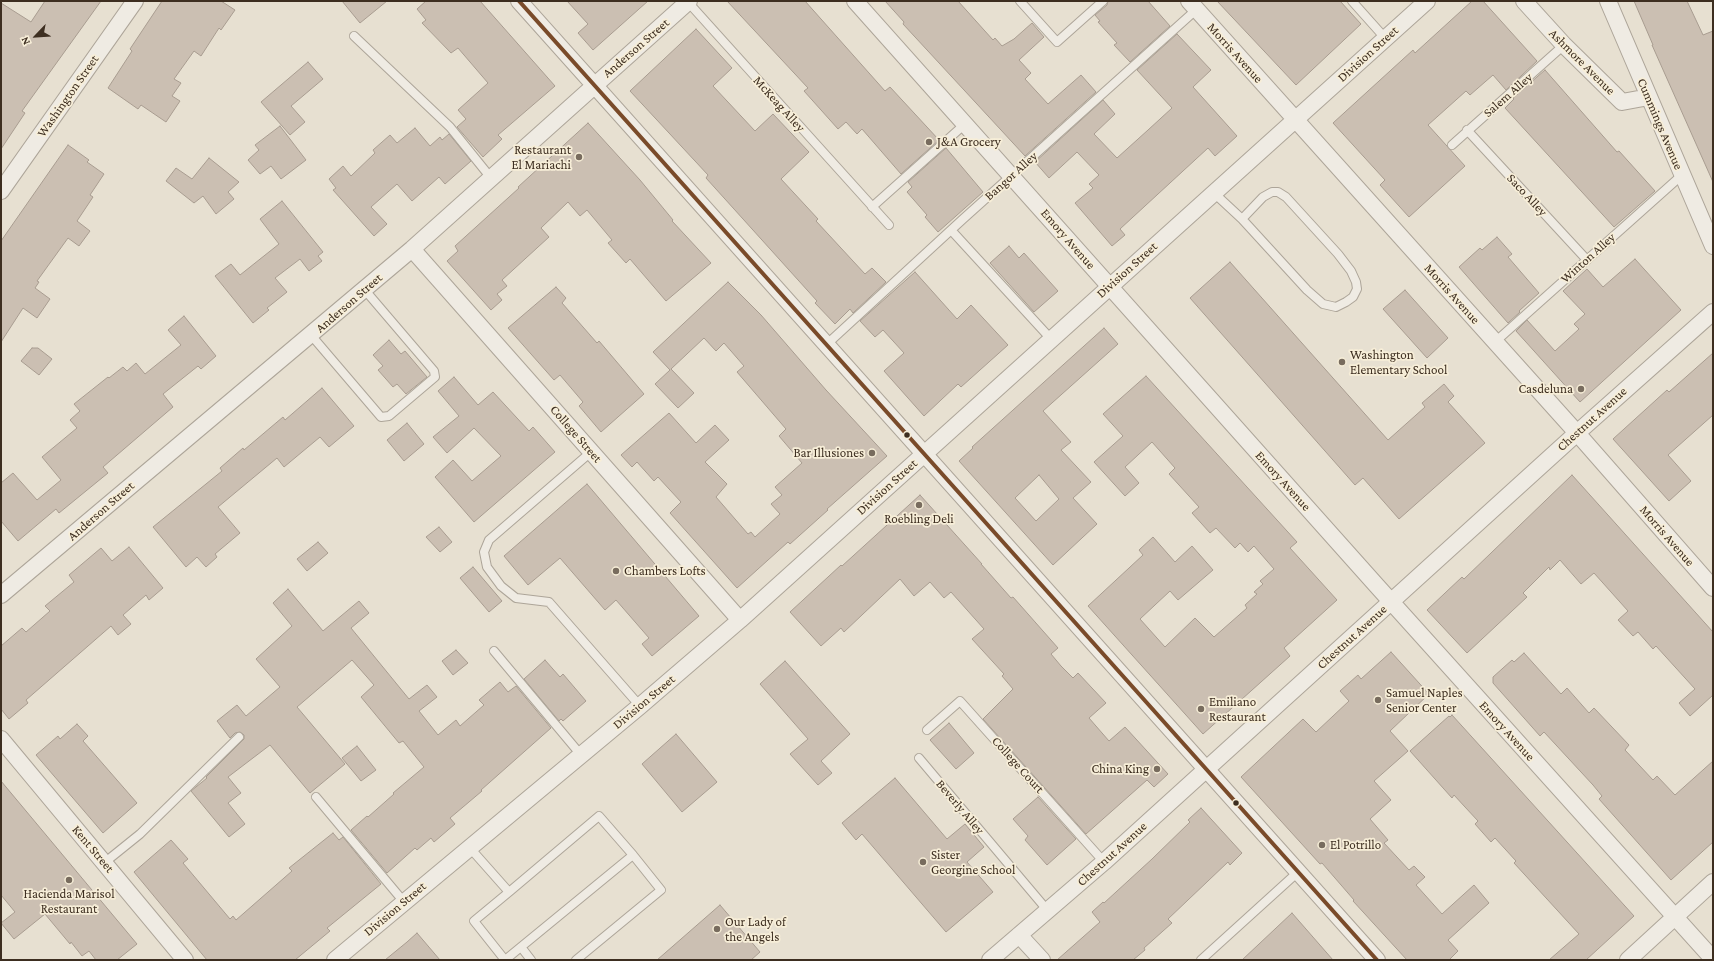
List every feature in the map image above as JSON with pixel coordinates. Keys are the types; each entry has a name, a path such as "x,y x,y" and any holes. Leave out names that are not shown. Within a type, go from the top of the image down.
{"street":[{"name":"Washington Street","path":"1,191 135,1"},
{"path":"519,1 1377,960"},
{"name":"Anderson Street","path":"1,595 311,336 412,249 688,1"},
{"name":"Emory Avenue","path":"855,1 1713,959"},
{"name":"Division Street","path":"335,960 640,706 740,620 1427,1"},
{"name":"Ashmore Avenue","path":"1524,1 1564,45 1622,102 1649,97"},
{"name":"Cummings Avenue","path":"1608,1 1713,246"},
{"name":"Morris Avenue","path":"1193,5 1577,433 1713,588"},
{"name":"College Street","path":"412,249 740,620"},
{"name":"Chestnut Avenue","path":"990,960 1104,862 1577,433 1713,312"},
{"name":"Kent Street","path":"1,739 185,960"},
{"path":"1628,960 1713,882"},
{"path":"1019,935 1042,960"}],"lane":[{"name":"McKeag Alley","path":"688,1 889,226"},
{"path":"1020,1 1057,42 1103,1"},
{"path":"1352,1 1386,38"},
{"name":"Bangor Alley","path":"826,345 1012,175 1193,5"},
{"path":"354,36 450,127 491,178"},
{"name":"Salem Alley","path":"1452,145 1564,45"},
{"path":"872,207 965,124"},
{"name":"Saco Alley","path":"1467,130 1587,260"},
{"name":"Winton Alley","path":"1494,342 1682,175"},
{"path":"1214,193 1242,220 1307,290 1323,304 1336,306 1346,302 1353,296 1357,289 1356,282 1351,271 1338,254 1286,197 1278,192 1272,192 1263,197 1242,220"},
{"path":"951,230 1051,339"},
{"path":"311,336 381,417 389,416 435,377 434,370 364,289"},
{"path":"591,452 489,540 484,552 487,566 502,586 516,598 549,602 640,706"},
{"path":"494,651 581,755"},
{"name":"College Court","path":"927,730 960,701 1104,862"},
{"path":"104,863 140,834 239,736"},
{"name":"Beverly Alley","path":"919,758 1048,910"},
{"path":"316,797 404,902"},
{"path":"576,960 661,890 632,855 599,816 474,921 505,960 632,855"},
{"path":"470,848 509,892"},
{"path":"1201,960 1298,872"},
{"path":"521,947 531,960"}],"building":[{"path":"45,1 101,1 22,111 25,113 1,149 1,3 31,22"},
{"path":"162,1 221,1 235,10 221,30 219,28 201,56 194,51 174,79 181,83 172,96 180,101 166,122 141,105 138,109 108,88 132,51 130,49"},
{"path":"342,1 387,1 360,23"},
{"path":"426,1 480,1 555,86 498,135 502,139 483,157 457,127 466,119 458,110 488,83 458,48 451,53 422,23 426,20 417,9"},
{"path":"567,1 648,1 593,50 578,33 588,24"},
{"path":"727,1 805,1 885,91 890,87 939,140 901,174 862,129 857,134 846,122 838,129 804,91 808,88"},
{"path":"885,1 958,1 993,40 995,38 1002,46 1014,39 1032,23 1044,37 1019,60 1031,73 1025,79 1048,104 1081,75 1096,92 1025,156 903,24 904,22"},
{"path":"1108,1 1148,1 1170,26 1130,62 1114,45 1117,43 1098,22 1100,21 1095,15 1107,5"},
{"path":"1217,1 1340,1 1361,24 1296,85"},
{"path":"1472,1 1483,1 1537,61 1506,90 1493,75 1470,95 1466,91 1428,125 1465,166 1409,217 1380,185 1385,180 1333,123 1413,50 1415,53"},
{"path":"1634,1 1687,1 1703,35 1713,31 1713,182 1652,45"},
{"path":"696,29 732,68 713,86 755,131 773,114 809,152 781,179 818,219 816,221 865,274 872,268 886,282 853,313 850,309 835,324 815,303 817,301 706,178 708,175 630,91"},
{"path":"1177,34 1211,70 1193,87 1237,136 1215,156 1208,148 1120,229 1125,235 1112,246 1075,203 1093,188 1089,184 1099,175 1077,152 1049,178 1035,162 1103,100 1115,114 1094,134 1117,158 1172,108 1137,70"},
{"path":"308,62 323,79 291,106 305,122 290,135 261,102"},
{"path":"1545,70 1617,152 1619,151 1655,191 1614,227 1505,108 1514,99 1513,98"},
{"path":"588,123 640,180 673,220 672,221 711,263 666,301 630,259 626,263 608,243 612,240 587,210 580,216 568,202 541,228 549,237 502,280 507,286 497,294 502,300 491,310 447,261 458,251 455,246"},
{"path":"280,126 306,160 281,179 271,166 260,174 248,160 259,150 255,145"},
{"path":"415,128 430,146 440,137 442,140 449,134 471,161 445,184 439,177 412,201 397,184 371,207 387,224 374,236 333,190 336,188 329,179 343,166 351,176 375,153 373,150 390,135 397,143"},
{"path":"68,145 89,160 87,162 104,174 90,195 93,197 77,221 90,231 79,246 68,238 37,281 39,282 35,288 50,299 37,318 23,308 1,342 1,241"},
{"path":"946,148 983,192 938,232 925,217 927,215 907,192 912,187 908,182"},
{"path":"209,158 239,182 228,192 234,199 216,214 203,196 194,203 166,181 176,168 192,179"},
{"path":"282,201 323,252 318,256 322,261 309,271 300,259 275,278 287,292 267,308 269,310 253,323 215,276 231,264 240,275 279,244 260,219"},
{"path":"1497,237 1512,254 1508,257 1539,293 1508,323 1459,267 1480,248 1482,250"},
{"path":"1009,246 1019,258 1024,253 1058,291 1034,312 990,263"},
{"path":"1635,259 1681,310 1580,402 1516,331 1527,320 1555,351 1579,329 1574,324 1585,314 1563,291 1587,269 1603,287"},
{"name":"Washington Elementary School","path":"1230,262 1388,440 1425,407 1422,403 1444,384 1454,396 1448,402 1485,443 1399,519 1363,478 1355,485 1190,298"},
{"path":"915,272 957,319 971,305 1008,345 961,387 958,384 924,416 884,371 904,353 883,330 875,337 860,321"},
{"path":"728,282 761,315 826,390 887,456 790,544 788,542 737,588 670,513 681,502 658,477 654,481 637,462 632,467 621,455 669,413 696,443 715,425 729,440 705,462 727,484 716,497 748,534 751,532 755,537 780,514 771,504 782,495 775,487 802,463 779,436 786,429 737,372 744,366 724,343 716,351 704,338 671,369 694,393 678,408 655,384 670,370 653,352"},
{"path":"556,287 566,298 562,303 597,343 599,341 644,394 601,432 579,406 583,402 560,375 554,380 508,328"},
{"path":"1405,290 1448,338 1427,358 1383,309"},
{"path":"184,316 216,356 201,369 198,366 163,394 173,407 103,467 108,473 59,513 56,509 18,541 1,521 1,483 13,473 37,500 61,480 42,457 77,428 70,420 80,411 74,404 123,367 127,371 136,363 145,374 181,345 168,330"},
{"path":"1104,328 1118,344 1043,411 1071,442 1061,450 1091,482 1073,498 1097,524 1053,565 959,461 973,448 972,447","holes":["1039,475 1059,499 1036,521 1015,498"]},
{"path":"389,340 401,354 405,351 427,377 406,394 397,384 393,387 378,370 383,366 373,355"},
{"path":"32,348 38,348 52,359 39,375 21,361"},
{"path":"1713,353 1713,415 1668,455 1691,481 1669,501 1613,439 1667,390 1669,392"},
{"path":"1146,376 1297,542 1290,548 1337,600 1284,648 1290,656 1203,734 1088,606 1143,555 1139,550 1153,537 1175,562 1192,546 1213,570 1178,600 1170,591 1140,619 1165,647 1195,618 1214,637 1247,608 1245,605 1257,594 1254,592 1263,584 1260,581 1274,569 1254,546 1248,552 1240,543 1235,548 1216,528 1210,533 1192,513 1199,507 1169,474 1175,468 1152,442 1125,467 1139,483 1125,496 1094,462 1123,436 1103,414"},
{"path":"454,377 478,405 493,392 529,431 533,427 555,452 474,522 435,477 453,460 472,481 501,456 474,428 447,453 433,437 459,416 438,391"},
{"path":"322,388 354,426 329,447 320,437 284,467 277,458 218,507 240,533 215,554 217,557 206,567 197,557 186,567 153,527 222,471 220,468 243,448 244,450 283,417 285,420"},
{"path":"407,423 424,444 404,461 387,440"},
{"path":"1572,475 1713,632 1713,695 1690,716 1679,703 1695,689 1656,646 1653,649 1638,632 1633,636 1618,620 1628,611 1594,573 1581,584 1560,560 1550,570 1549,567 1523,593 1527,597 1467,653 1427,610 1462,577 1464,579"},
{"name":"Chambers Lofts","path":"587,484 699,616 652,656 642,644 649,638 616,600 605,610 560,558 528,585 504,556"},
{"path":"920,495 1011,598 1013,597 1058,648 1051,654 1061,666 1073,678 1078,673 1106,703 1089,718 1109,741 1125,727 1168,774 1154,787 1147,780 1086,834 983,719 1013,689 1002,676 1004,674 972,639 984,629 951,592 944,598 930,582 914,596 900,579 844,632 841,628 821,646 790,612"},
{"path":"439,527 452,542 440,552 426,537"},
{"path":"318,542 328,553 307,571 297,559"},
{"path":"129,547 163,588 149,600 146,595 123,615 131,624 118,635 111,626 26,700 28,703 9,719 1,709 1,646 22,628 26,632 50,611 45,606 74,582 69,575 101,548 112,561"},
{"path":"473,567 502,601 489,612 460,578"},
{"path":"288,589 323,631 359,601 369,613 351,628 409,699 427,685 437,697 419,711 438,735 456,720 460,726 484,705 479,700 500,682 508,692 516,686 551,728 450,818 455,824 434,842 431,838 417,850 415,848 387,873 351,830 367,816 368,817 394,794 393,793 424,767 403,741 399,743 361,697 374,685 352,660 297,707 345,764 310,793 270,745 228,777 241,793 228,803 245,824 229,837 191,791 207,778 206,777 244,739 244,735 240,732 235,733 230,738 217,721 237,705 246,716 280,687 256,659 292,626 273,603"},
{"path":"456,650 468,663 453,675 442,661"},
{"path":"1391,652 1429,694 1390,731 1408,751 1374,781 1391,800 1370,819 1388,840 1384,843 1409,870 1414,866 1425,877 1416,885 1442,914 1474,885 1489,903 1448,940 1458,951 1449,960 1407,960 1353,901 1354,900 1322,863 1320,864 1241,777 1303,719 1316,732 1349,701 1340,691 1358,675 1361,679"},
{"path":"1524,653 1561,694 1567,688 1589,713 1594,708 1629,745 1625,750 1653,780 1657,776 1675,795 1713,761 1713,842 1671,880 1599,799 1602,796 1593,785 1544,732 1540,736 1493,683 1493,677 1512,660 1514,662"},
{"path":"545,660 560,677 563,674 586,701 563,721 561,719 559,721 524,679"},
{"path":"785,661 850,734 821,761 832,773 818,785 790,754 808,739 760,684"},
{"path":"1452,715 1634,916 1586,960 1549,960 1579,934 1514,863 1516,861 1495,838 1491,842 1475,824 1478,821 1454,795 1452,798 1410,751"},
{"path":"949,723 974,753 956,769 930,740"},
{"path":"77,724 88,736 83,741 137,803 103,833 36,755 58,736 60,739"},
{"path":"676,734 717,782 682,812 642,764"},
{"path":"357,746 376,770 361,781 342,758"},
{"path":"895,778 947,839 965,824 984,847 967,862 993,892 946,932 862,834 856,840 842,823"},
{"path":"1,781 137,944 117,960 96,960 89,951 82,956 45,914 14,939 1,923 15,912 1,895"},
{"path":"1038,797 1076,839 1047,865 1025,840 1028,836 1013,819"},
{"path":"1201,808 1242,853 1230,865 1228,862 1168,919 1172,923 1133,960 1057,960 1100,922 1092,912 1152,859 1190,822 1188,820"},
{"path":"333,833 339,840 343,837 381,884 327,928 330,931 295,960 207,960 134,872 171,840 188,859 183,863 230,919 233,916 236,920 292,871 289,868"},
{"name":"Our Lady of the Angels","path":"720,905 760,952 751,960 657,960"},
{"path":"1292,913 1333,960 1242,960"},
{"path":"417,933 440,960 385,960 407,942"}],"transit line":[{"path":"519,1 1377,960"}],"place":[{"name":"J&A Grocery","path":"929,142"},
{"name":"Restaurant El Mariachi","path":"579,157"},
{"name":"Washington Elementary School","path":"1342,362"},
{"name":"Casdeluna","path":"1581,389"},
{"name":"Bar Illusiones","path":"872,453"},
{"name":"Roebling Deli","path":"919,505"},
{"name":"Chambers Lofts","path":"616,571"},
{"name":"Samuel Naples Senior Center","path":"1378,700"},
{"name":"Emiliano Restaurant","path":"1201,709"},
{"name":"China King","path":"1157,769"},
{"name":"El Potrillo","path":"1322,845"},
{"name":"Sister Georgine School","path":"923,862"},
{"name":"Hacienda Marisol Restaurant","path":"69,880"},
{"name":"Our Lady of the Angels","path":"717,929"}]}
